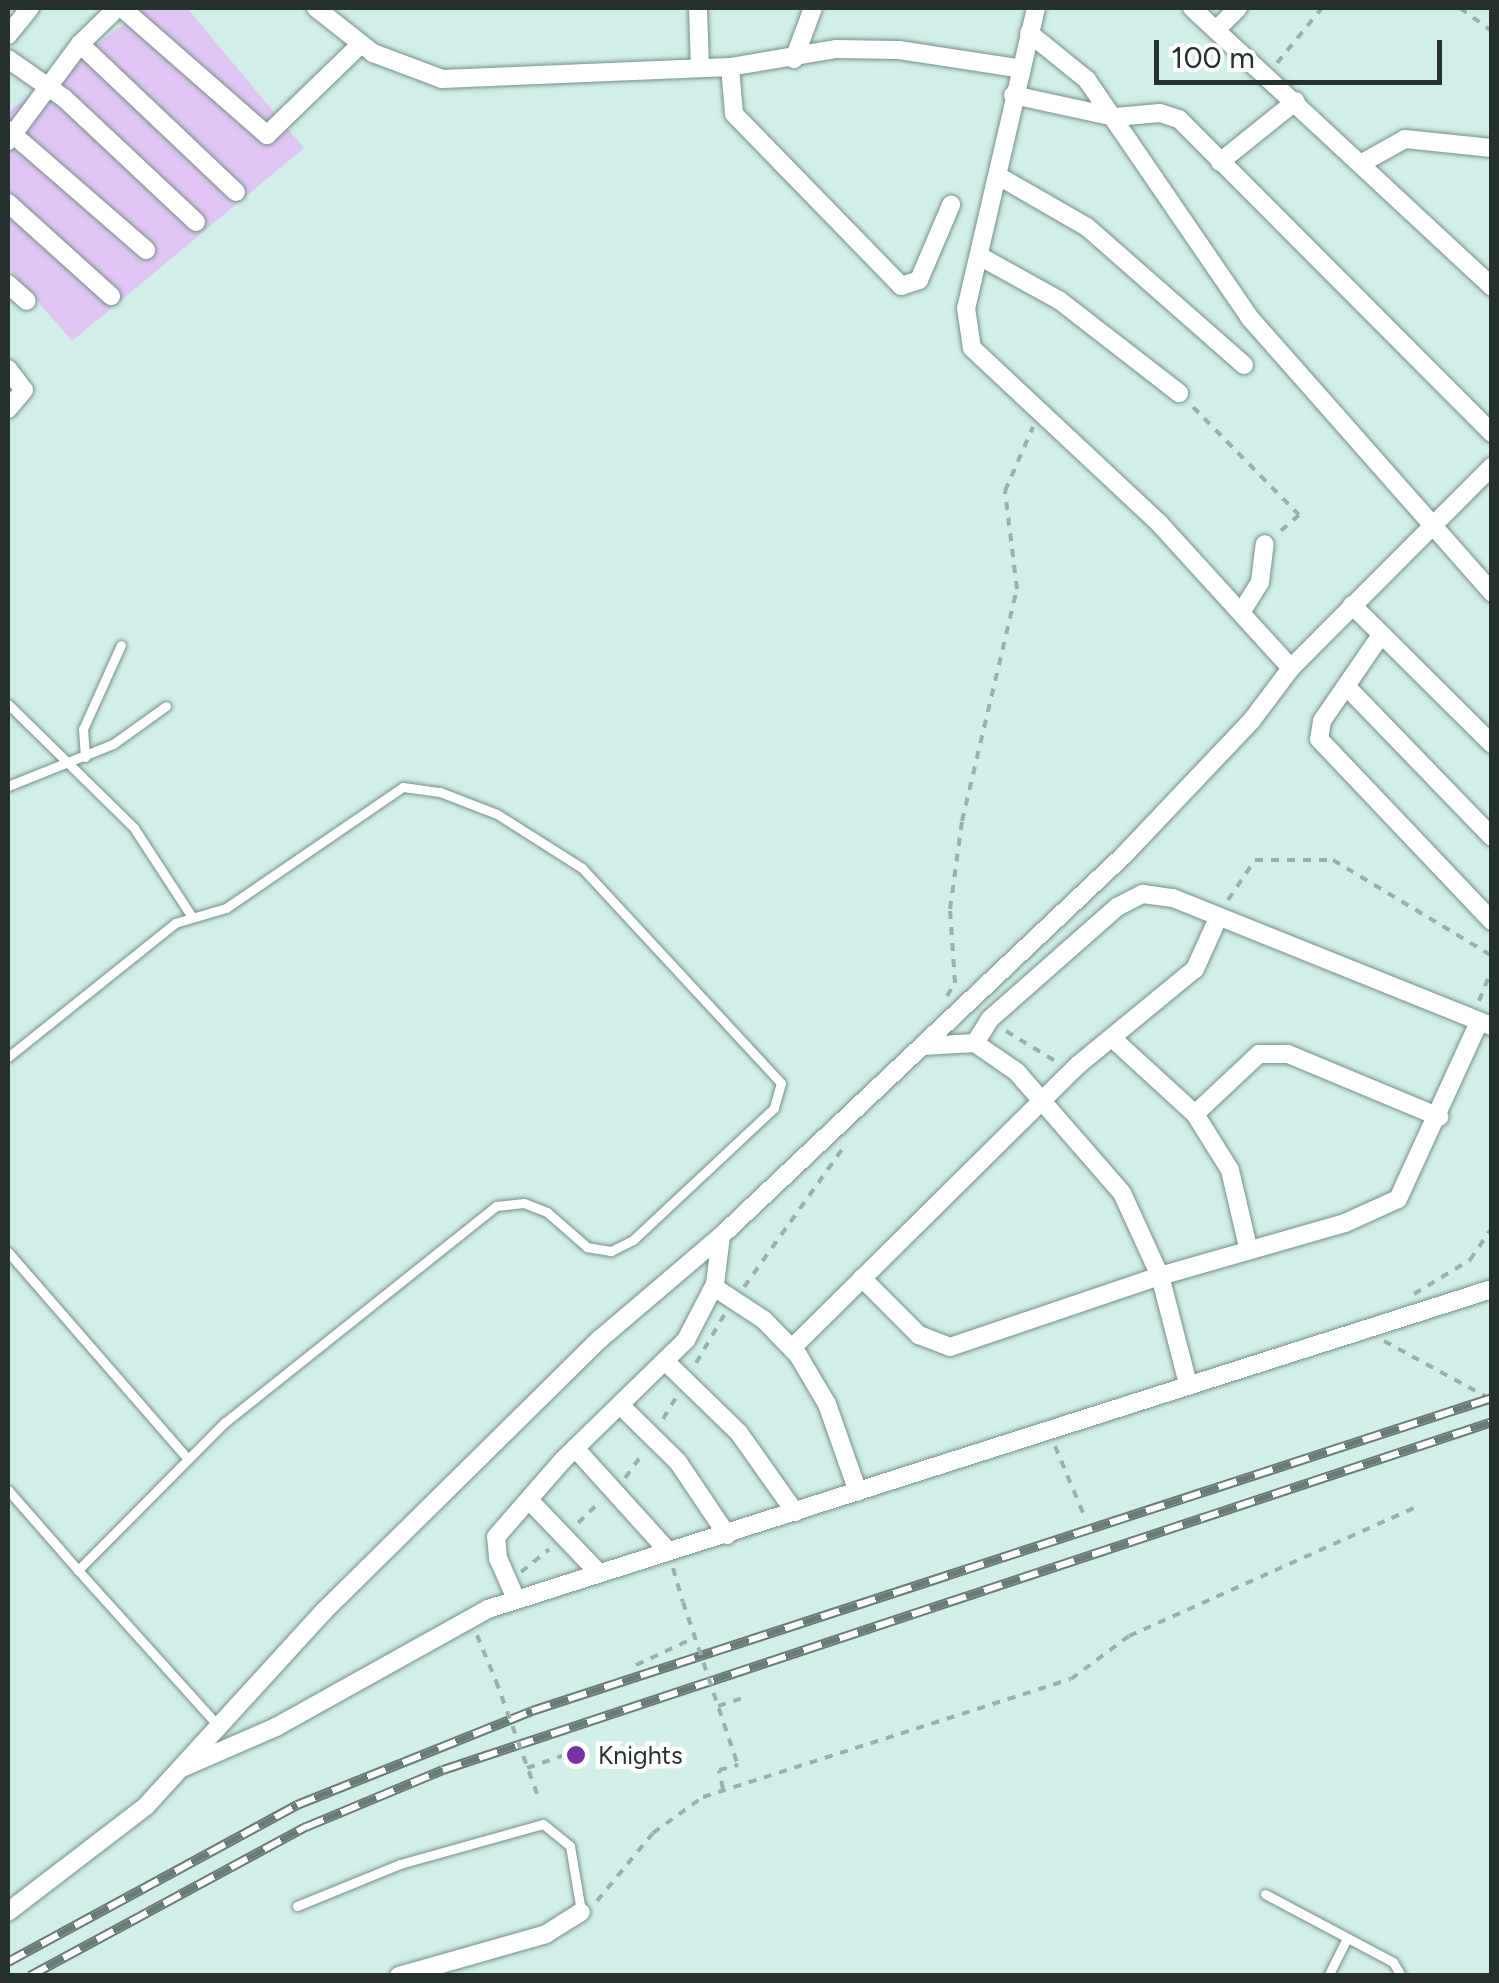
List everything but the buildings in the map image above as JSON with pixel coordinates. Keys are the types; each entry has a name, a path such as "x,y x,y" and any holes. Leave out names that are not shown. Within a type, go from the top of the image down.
{"street":[{"path":"8,35 30,8"},
{"path":"146,250 10,135 80,44 119,8 267,136 360,44"},
{"path":"316,8 360,44 442,79 730,67 794,59 817,51 899,50 1017,68"},
{"path":"698,8 700,68"},
{"path":"794,59 813,8"},
{"path":"1036,8 1017,68 1000,177 966,308 972,348 1242,611 1292,668"},
{"path":"1192,8 1268,74 1492,288"},
{"path":"1216,30 1238,8"},
{"path":"1030,33 1086,80 1249,316 1492,593"},
{"path":"80,44 236,192"},
{"path":"8,59 49,86 196,222"},
{"path":"730,67 734,114 900,286 918,280 951,206"},
{"path":"1013,96 1115,117 1148,112 1179,120 1492,432"},
{"path":"1220,162 1296,101"},
{"path":"1362,162 1405,139 1492,148"},
{"path":"1000,177 1087,227 1244,364"},
{"path":"8,203 111,296"},
{"path":"980,257 1059,300 1179,393"},
{"path":"8,284 27,301"},
{"path":"8,369 24,390 8,408"},
{"path":"8,1912 76,1864 182,1768 216,1724 600,1338 720,1236 1124,855 1252,720 1292,668 1492,466"},
{"path":"1242,611 1260,582 1265,544"},
{"path":"1352,606 1492,744"},
{"path":"1381,635 1322,721 1319,739 1492,921"},
{"path":"1346,686 1492,837"},
{"path":"862,1278 919,1335 950,1347 1248,1246 1346,1223 1398,1199 1485,1024 1218,918 1143,894 1117,907 990,1019 975,1044"},
{"path":"792,1348 1078,1065 1195,969 1218,918"},
{"path":"1112,1038 1195,1114 1230,1170 1248,1246"},
{"path":"922,1046 975,1044 991,1050 1042,1100 1122,1193 1160,1276 1188,1384"},
{"path":"1195,1114 1259,1054 1271,1052 1439,1116"},
{"path":"516,1599 498,1558 496,1536 576,1448 686,1340 714,1287 720,1236"},
{"path":"714,1287 736,1298 792,1348 827,1404 858,1492"},
{"path":"182,1768 276,1728 439,1633 516,1599 1050,1434 1358,1327 1492,1288"},
{"path":"665,1361 740,1433 774,1473 795,1512"},
{"path":"620,1405 678,1462 727,1535"},
{"path":"576,1448 668,1551"},
{"path":"528,1500 598,1573"},
{"path":"399,1976 546,1934 581,1912"}],"lane":[{"path":"85,757 82,729 120,646"},
{"path":"8,704 134,828 192,916"},
{"path":"8,786 85,757 137,730 166,706"},
{"path":"8,1057 153,940 192,916 226,908 378,798 402,787 440,792 498,814 582,868 781,1083 774,1108 633,1240 611,1251 587,1246 547,1212 524,1203 496,1206 394,1282 188,1459 78,1570"},
{"path":"8,1252 188,1459"},
{"path":"8,1490 216,1724"},
{"path":"297,1906 400,1864 543,1824 570,1846 581,1912"},
{"path":"1265,1894 1393,1962 1402,1976"},
{"path":"1328,1976 1348,1938"}],"path":[{"path":"1268,74 1322,8"},
{"path":"1460,8 1492,31"},
{"path":"1179,393 1299,516 1265,544"},
{"path":"945,998 955,983 950,910 962,821 1017,590 1006,490 1040,412"},
{"path":"1218,918 1255,860 1333,860 1492,956"},
{"path":"1485,1024 1492,968"},
{"path":"990,1019 1036,1052 1078,1065"},
{"path":"1406,1298 1470,1260 1492,1227"},
{"path":"1358,1327 1486,1396"},
{"path":"1050,1434 1086,1520"},
{"path":"581,1912 653,1832 722,1789 1071,1679 1130,1636 1418,1506"},
{"path":"675,1579 738,1765 719,1770 722,1789"},
{"path":"636,1663 696,1636"},
{"path":"478,1637 539,1799"},
{"path":"718,1706 744,1697"},
{"path":"528,1768 562,1756"}],"shaded area":[{"path":"145,8 187,8 304,148 72,341 8,267 8,112"}],"railway":[{"path":"8,1962 297,1805 532,1711 1492,1398"},
{"path":"30,1976 306,1827 443,1770 1492,1422"}],"place":[{"name":"Knights","path":"576,1755"}]}
